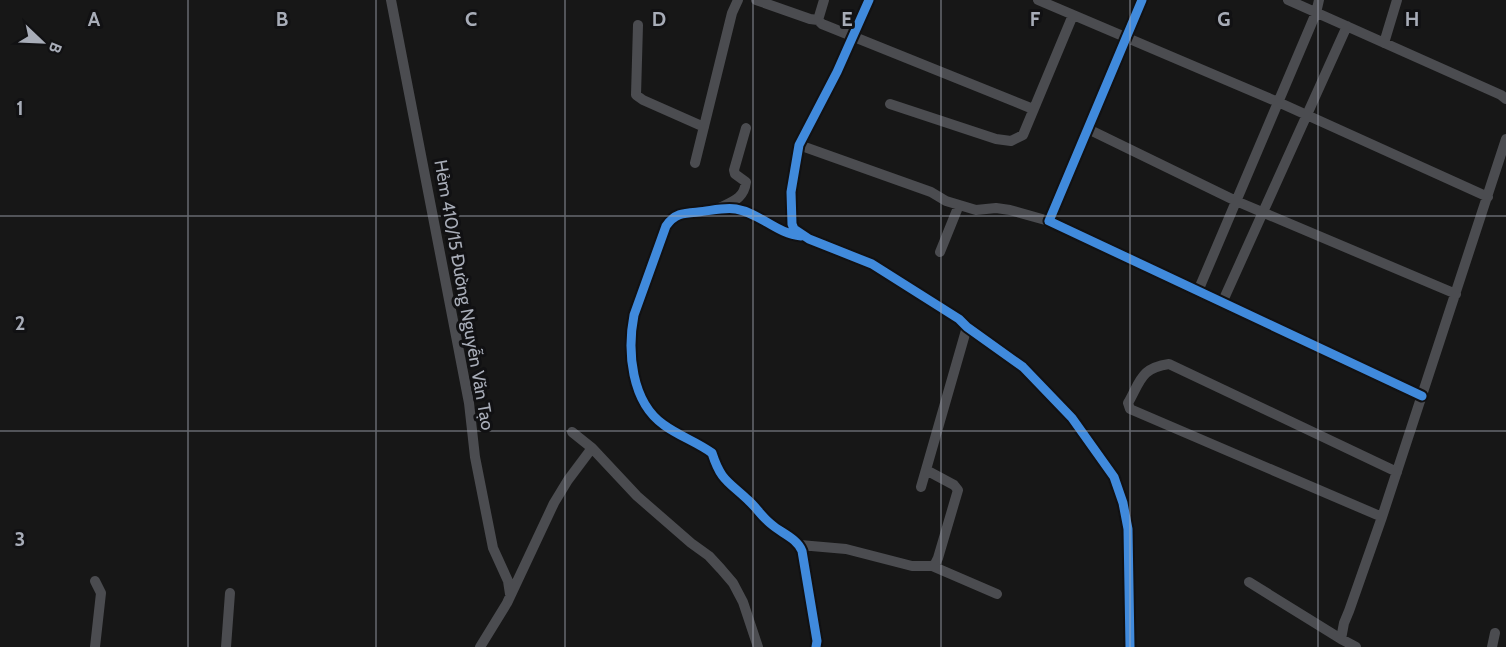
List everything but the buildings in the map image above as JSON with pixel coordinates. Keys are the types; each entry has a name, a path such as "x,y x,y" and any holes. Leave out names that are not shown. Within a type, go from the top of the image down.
{"street":[{"name":"Hẻm 410/15 Đường Nguyễn Văn Tạo","path":"391,0 469,403 475,457 493,548 508,581 510,594"},
{"path":"695,163 732,13 738,0"},
{"path":"756,0 818,20 822,24 1033,109"},
{"path":"818,20 824,0"},
{"path":"869,0 837,72 800,145 791,192 794,230 803,236 872,264 959,319 1023,367 1072,418 1114,477 1123,503 1128,529 1130,647"},
{"path":"1038,0 1278,102 1488,197"},
{"path":"1049,221 1142,0"},
{"path":"1288,0 1504,96"},
{"path":"1198,291 1320,0"},
{"path":"1384,43 1397,0"},
{"path":"890,104 996,139 1011,141 1023,135 1073,15"},
{"path":"639,25 636,95 704,127"},
{"path":"1222,303 1347,26"},
{"path":"715,210 737,200 745,187 746,182 735,174 734,170 746,128"},
{"path":"1088,129 1236,201 1456,294"},
{"path":"1341,639 1344,622 1382,517 1506,139"},
{"path":"800,145 931,192 946,201 959,205 976,210 996,208 1010,210 1049,221 1422,396"},
{"path":"940,252 959,205"},
{"path":"803,236 782,231 759,217 735,209 689,212 674,216 666,226 631,329 635,380 644,401 654,416 664,425 712,453 722,477 750,501 771,524 800,545 846,549 912,566 932,566 997,594"},
{"path":"921,487 967,327"},
{"path":"1382,517 1130,409 1128,402 1146,371 1156,366 1169,364 1397,472"},
{"path":"572,432 592,448 637,496 721,568 733,583 743,602 758,647"},
{"path":"480,647 507,603 554,503 592,448"},
{"path":"926,470 954,484 958,490 938,558 932,566"},
{"path":"800,545 817,640 816,647"},
{"path":"95,581 101,592 95,647"},
{"path":"1249,582 1356,647"},
{"path":"226,647 230,593"},
{"path":"1492,647 1495,633"}],"cycle path":[{"path":"869,0 837,72 799,145 791,192 794,229 809,239 872,264 959,319 1023,367 1072,418 1114,477 1123,503 1128,529 1130,647"},
{"path":"1142,0 1049,221 1422,396"},
{"path":"801,236 784,232 745,211 736,209 676,216 666,226 634,315 631,344 638,390 653,415 670,429 712,453 726,480 768,521 800,546 817,641 816,647"}]}
